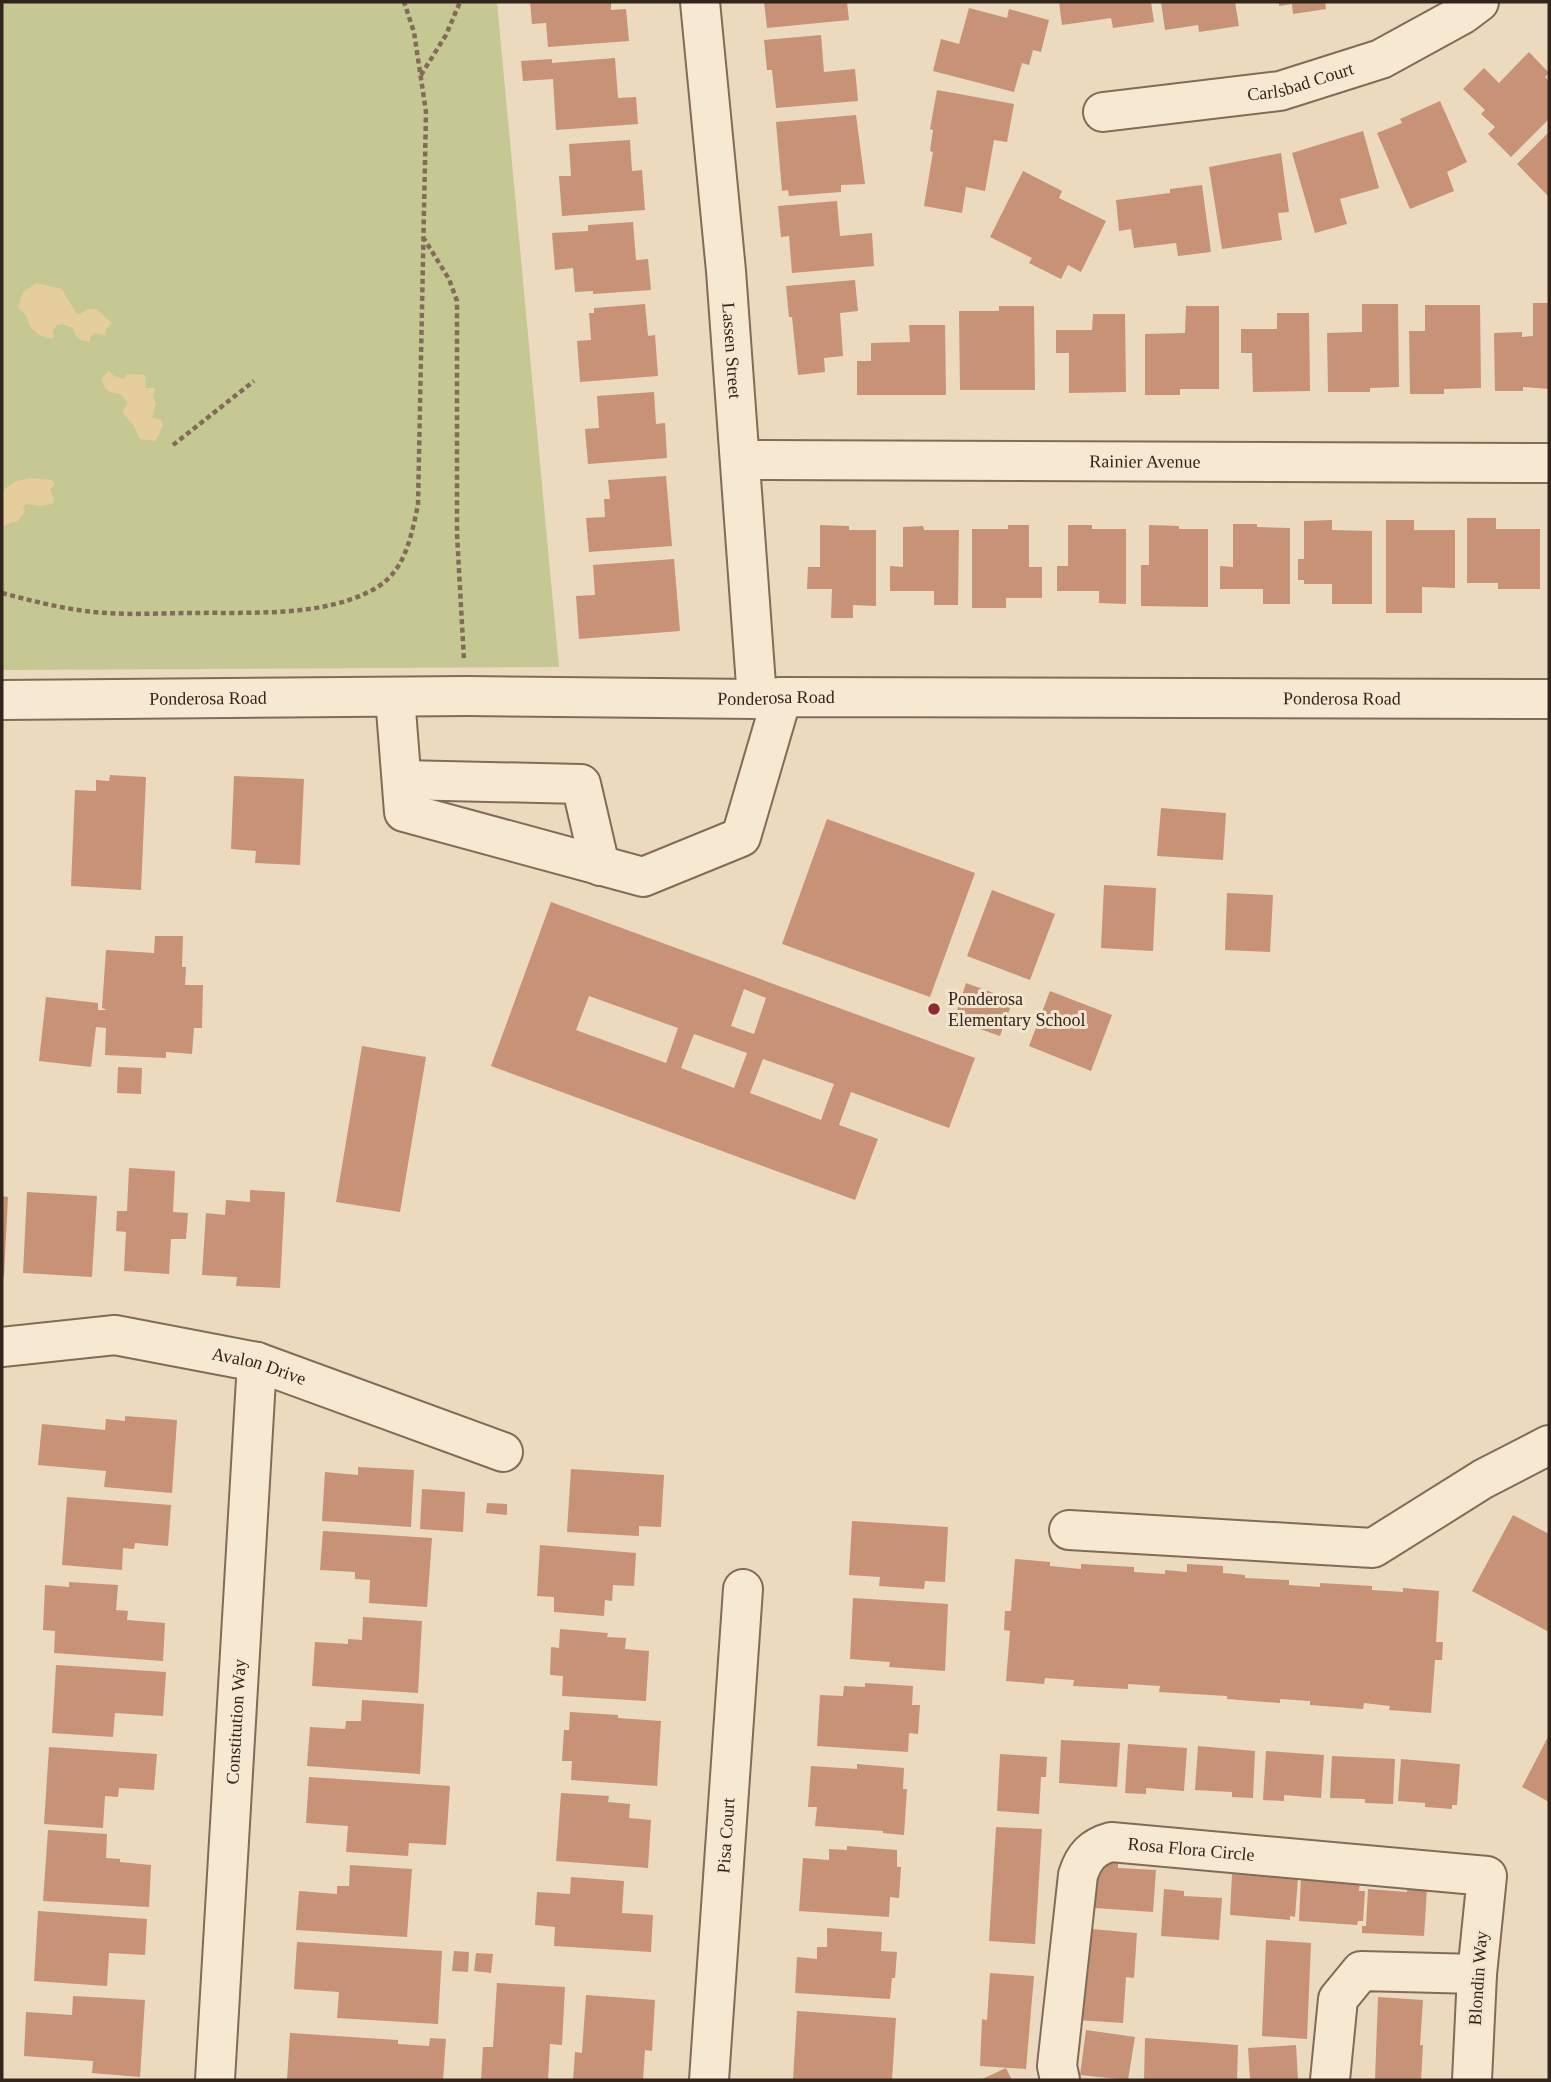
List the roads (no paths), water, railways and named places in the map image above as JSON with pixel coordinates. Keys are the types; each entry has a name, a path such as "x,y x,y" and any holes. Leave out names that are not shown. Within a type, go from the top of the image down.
{"street":[{"name":"Lassen Street","path":"700,2 741,460 770,698"},
{"name":"Carlsbad Court","path":"1103,112 1280,91 1381,59 1464,14 1479,2"},
{"name":"Rainier Avenue","path":"741,460 1549,463"},
{"name":"Ponderosa Road","path":"2,700 467,696 1549,699"},
{"path":"395,697 404,812 643,877 741,837 770,698"},
{"path":"401,780 581,784 600,866"},
{"name":"Avalon Drive","path":"2,1348 115,1335 257,1362 503,1452"},
{"name":"Constitution Way","path":"215,2080 257,1362"},
{"path":"1069,1530 1373,1548 1483,1479 1549,1445"},
{"name":"Pisa Court","path":"709,2080 743,1590"},
{"name":"Rosa Flora Circle","path":"1060,2080 1057,2066 1078,1875 1089,1853 1099,1846 1124,1842 1487,1875"},
{"name":"Blondin Way","path":"1472,2080 1477,1974 1487,1875"},
{"path":"1330,2080 1338,1999 1361,1971 1477,1974"}],"place":[{"name":"Ponderosa Elementary School","path":"934,1009"}]}
